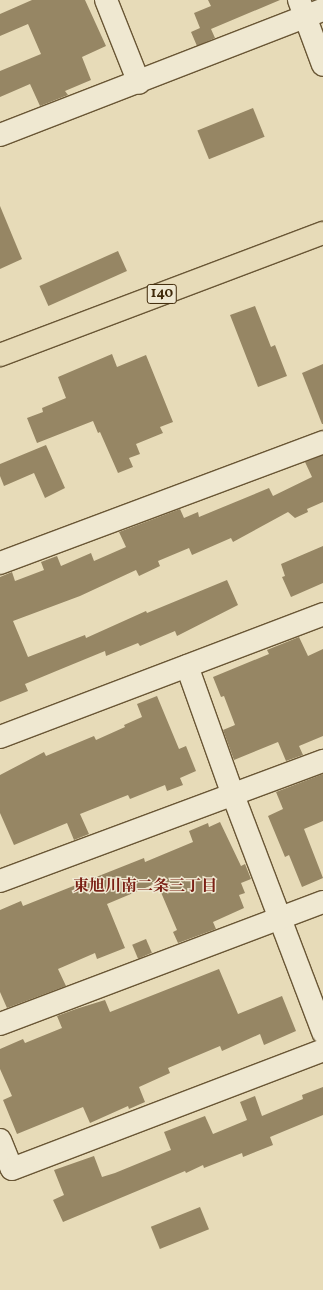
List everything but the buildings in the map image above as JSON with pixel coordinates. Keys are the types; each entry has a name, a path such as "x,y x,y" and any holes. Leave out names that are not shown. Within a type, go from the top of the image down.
{"main road":[{"name":"140","path":"0,355 323,233"}],"street":[{"path":"106,0 139,83"},
{"path":"0,135 139,83 309,9 323,65"},
{"path":"0,563 323,442"},
{"path":"0,737 323,614"},
{"path":"188,666 233,796 323,1032"},
{"path":"0,881 233,796 323,761"},
{"path":"0,1024 323,902"},
{"path":"0,1140 12,1169 323,1050"}],"district":[{"name":"東旭川南二条三丁目","path":"145,887"}]}
